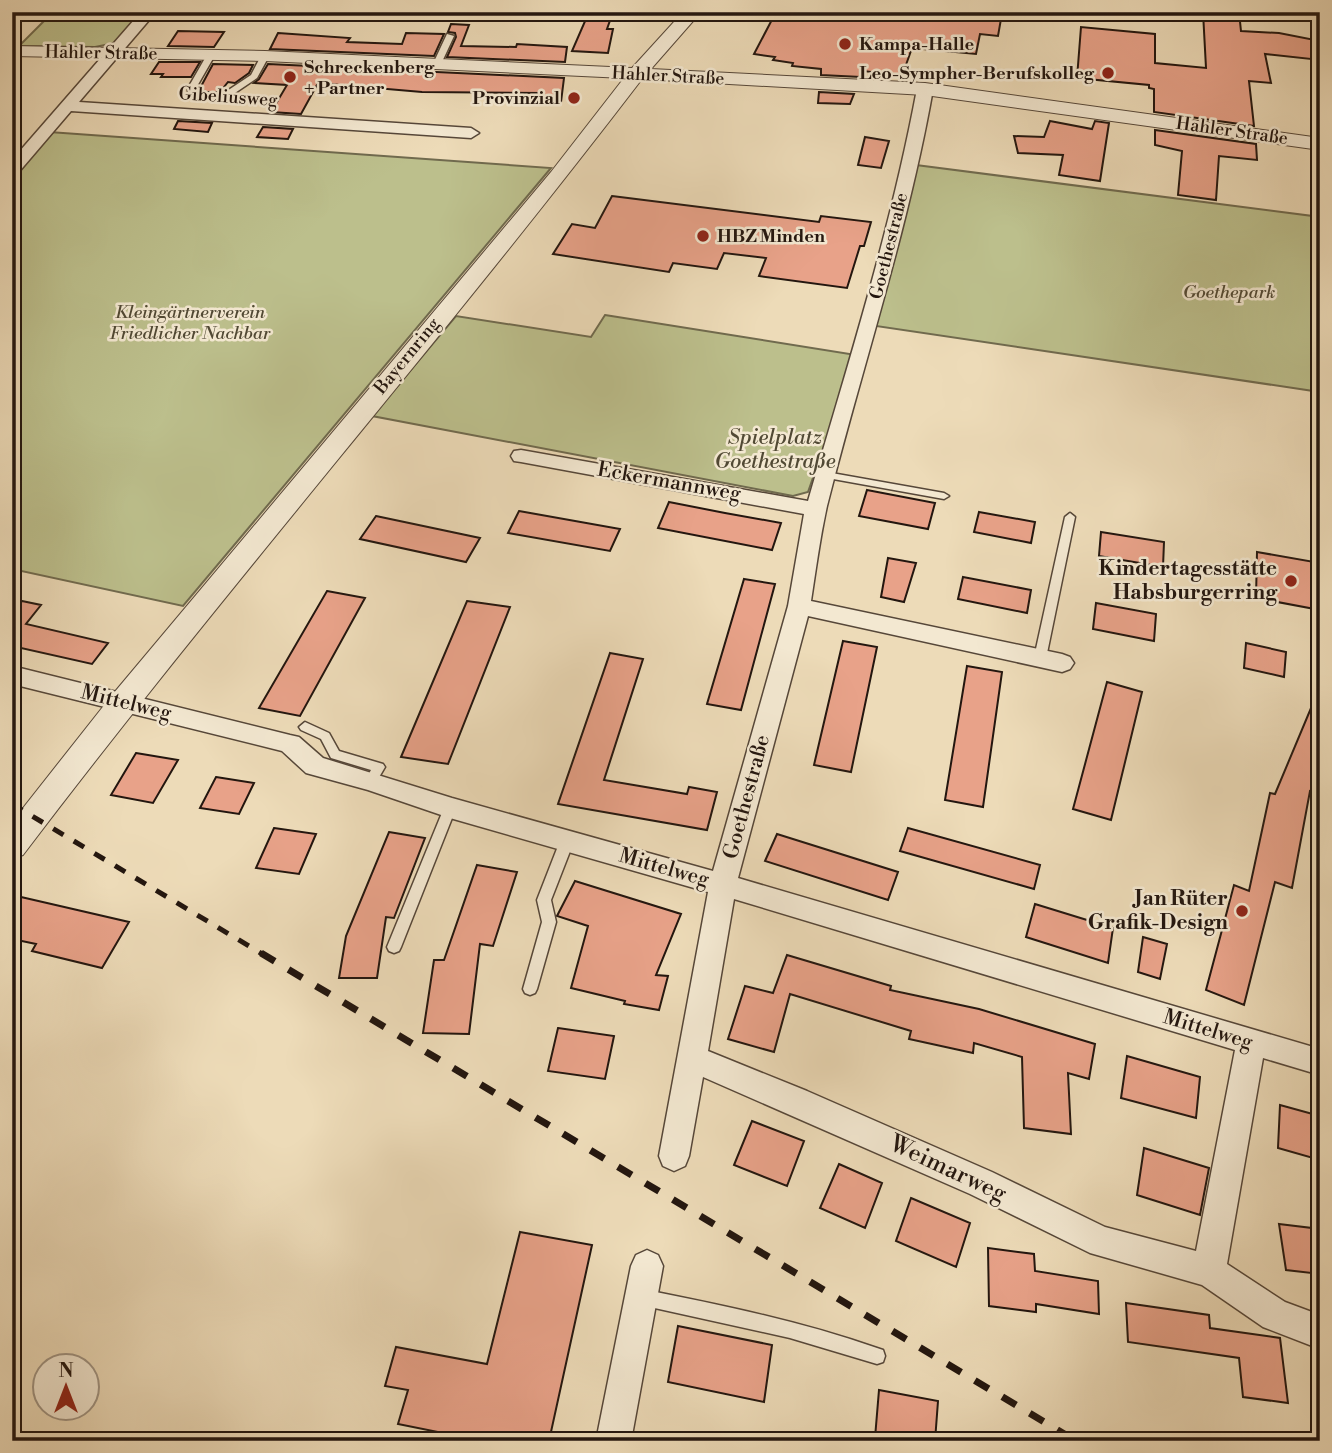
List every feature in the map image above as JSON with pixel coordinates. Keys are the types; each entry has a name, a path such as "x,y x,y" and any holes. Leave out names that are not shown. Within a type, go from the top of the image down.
{"street":[{"path":"12,170 149,12"},
{"name":"Bayernring","path":"12,846 123,702 558,176 636,75 693,12"},
{"name":"Hahler Straße","path":"12,51 265,56 925,89 1320,144"},
{"name":"Goethestraße","path":"674,1156 723,885 799,606 816,509 885,268 915,145 925,89"},
{"name":"Gibeliusweg","path":"65,106 471,133"},
{"name":"Eckermannweg","path":"522,456 816,509"},
{"path":"799,606 1051,660"},
{"name":"Mittelweg","path":"12,675 290,744 315,766 371,781 450,808 723,885 1320,1062"},
{"path":"1209,1270 1251,1043"},
{"name":"Weimarweg","path":"690,1058 796,1101 981,1183 1101,1242 1209,1270 1275,1315 1320,1332"},
{"path":"613,1441 644,1281"}],"lane":[{"path":"437,64 450,36"},
{"path":"211,55 192,88 191,97 222,97 249,81 265,56"},
{"path":"826,475 944,496"},
{"path":"1051,660 1070,517"},
{"path":"304,727 325,736 335,755 379,767 371,781"},
{"path":"394,947 450,808"},
{"path":"530,989 549,922 544,900 567,841"},
{"path":"644,1281 877,1356"}],"green space":[{"path":"53,12 143,12 115,43 95,47 19,46"},
{"name":"Kleingärtnerverein Friedlicher Nachbar","path":"49,132 551,168 183,606 12,569 12,177"},
{"name":"Goethepark","path":"916,165 1320,217 1320,392 876,326"},
{"name":"Spielplatz Goethestraße","path":"605,315 856,355 808,492 793,496 372,416 456,316 591,337"}],"building":[{"path":"589,12 613,12 607,29 613,29 608,53 572,51"},
{"name":"Kampa-Halle","path":"776,12 918,12 1001,19 998,36 980,34 976,54 912,48 902,76 864,71 861,77 821,75 821,69 792,66 793,63 773,60 775,57 754,54"},
{"path":"1203,12 1239,12 1241,31 1279,33 1320,41 1320,60 1265,54 1271,83 1249,81 1254,126 1154,112 1154,89 1149,88 1149,85 1077,78 1081,27 1155,34 1155,63 1206,68"},
{"path":"451,24 469,25 461,46 516,47 517,44 567,47 565,62 447,57 456,37 455,33 448,32"},
{"path":"178,31 224,32 214,47 168,46"},
{"path":"278,33 350,38 347,42 402,44 406,33 444,34 434,56 270,49"},
{"path":"159,62 200,62 191,77 161,77 163,74 151,74"},
{"path":"213,64 253,65 249,73 235,83 228,82 220,92 198,92"},
{"path":"268,64 564,78 561,102 540,101 542,93 422,92 318,83 301,114 271,112 287,85 254,83"},
{"path":"819,92 854,94 850,104 818,103"},
{"path":"178,121 212,123 208,132 174,129"},
{"path":"1050,121 1092,129 1095,121 1109,123 1100,181 1059,175 1063,155 1018,153 1014,136 1044,137"},
{"path":"263,127 293,129 288,139 257,137"},
{"path":"1155,130 1256,144 1257,160 1219,156 1216,200 1178,195 1182,151 1155,145"},
{"path":"865,137 889,141 881,168 858,165"},
{"name":"HBZ Minden","path":"612,196 819,222 821,216 871,222 864,246 860,246 847,288 759,276 766,258 724,253 717,269 673,263 669,272 553,254 572,224 595,228"},
{"path":"867,490 935,503 928,529 859,516"},
{"path":"669,502 781,523 772,550 658,528"},
{"path":"519,511 620,529 610,551 508,533"},
{"path":"979,512 1035,522 1031,543 974,532"},
{"path":"376,516 480,538 466,562 360,539"},
{"path":"1101,532 1164,542 1163,567 1099,556"},
{"path":"1257,552 1320,563 1320,610 1256,598"},
{"path":"888,558 916,563 904,602 881,597"},
{"path":"963,577 1031,590 1027,613 958,599"},
{"path":"744,579 775,584 741,710 707,704"},
{"path":"327,591 365,598 300,716 259,708"},
{"path":"22,601 41,605 26,624 108,643 92,664 12,646 12,612"},
{"path":"467,601 510,607 448,764 401,757"},
{"path":"1096,603 1156,614 1154,641 1093,629"},
{"path":"843,641 877,647 851,772 814,765"},
{"path":"1246,643 1286,652 1284,677 1244,668"},
{"path":"610,653 643,659 604,780 687,794 689,787 717,792 707,830 558,804"},
{"path":"967,666 1002,672 983,807 945,800"},
{"path":"1107,682 1142,692 1111,820 1073,809"},
{"path":"1319,689 1320,784 1316,793 1310,791 1292,888 1275,882 1244,1005 1206,990 1234,885 1249,891 1270,793 1275,794"},
{"path":"136,753 178,760 153,803 111,795"},
{"path":"216,777 254,783 239,814 200,808"},
{"path":"274,828 316,834 299,874 256,868"},
{"path":"908,828 1040,865 1034,889 900,851"},
{"path":"389,832 425,838 394,918 386,917 377,978 339,978 346,936"},
{"path":"777,834 898,872 888,900 765,861"},
{"path":"477,865 517,872 493,946 480,944 469,1034 423,1033 434,960 444,960"},
{"path":"575,881 681,914 656,975 668,976 659,1010 624,1004 625,1001 571,988 588,926 557,916"},
{"path":"21,897 129,922 102,968 32,951 36,944 12,939 12,910"},
{"path":"1035,904 1113,928 1108,963 1026,937"},
{"path":"1143,937 1167,944 1160,979 1138,972"},
{"path":"787,955 891,986 890,990 979,1009 1095,1044 1089,1079 1068,1073 1071,1134 1024,1128 1022,1057 974,1043 973,1053 909,1039 911,1031 790,994 774,1052 728,1039 745,986 773,993"},
{"path":"558,1028 614,1036 605,1079 548,1071"},
{"path":"1127,1056 1200,1077 1196,1118 1121,1098"},
{"path":"1280,1105 1320,1116 1320,1160 1278,1148"},
{"path":"752,1121 804,1141 787,1186 734,1165"},
{"path":"1144,1148 1209,1168 1200,1215 1137,1195"},
{"path":"839,1164 882,1183 865,1228 820,1208"},
{"path":"911,1198 970,1223 956,1267 896,1241"},
{"path":"1279,1224 1320,1229 1320,1274 1286,1270"},
{"path":"520,1232 592,1245 549,1441 468,1441 468,1438 398,1424 408,1390 385,1386 396,1347 487,1364"},
{"path":"988,1248 1034,1254 1035,1271 1098,1281 1099,1314 1036,1304 1036,1312 989,1306"},
{"path":"1126,1303 1209,1315 1210,1328 1280,1338 1288,1403 1243,1397 1239,1358 1128,1342"},
{"path":"678,1326 772,1345 764,1402 668,1382"},
{"path":"879,1390 938,1401 935,1441 875,1438"}],"railway":[{"path":"12,804 264,955"},
{"path":"261,953 1076,1441"}],"place":[{"name":"Kampa-Halle","path":"845,44"},
{"name":"Leo-Sympher-Berufskolleg","path":"1108,73"},
{"name":"Schreckenberg + Partner","path":"290,77"},
{"name":"Provinzial","path":"574,98"},
{"name":"HBZ Minden","path":"703,236"},
{"name":"Kindertagesstätte Habsburgerring","path":"1291,581"},
{"name":"Jan Rüter Grafik-Design","path":"1242,911"}]}
